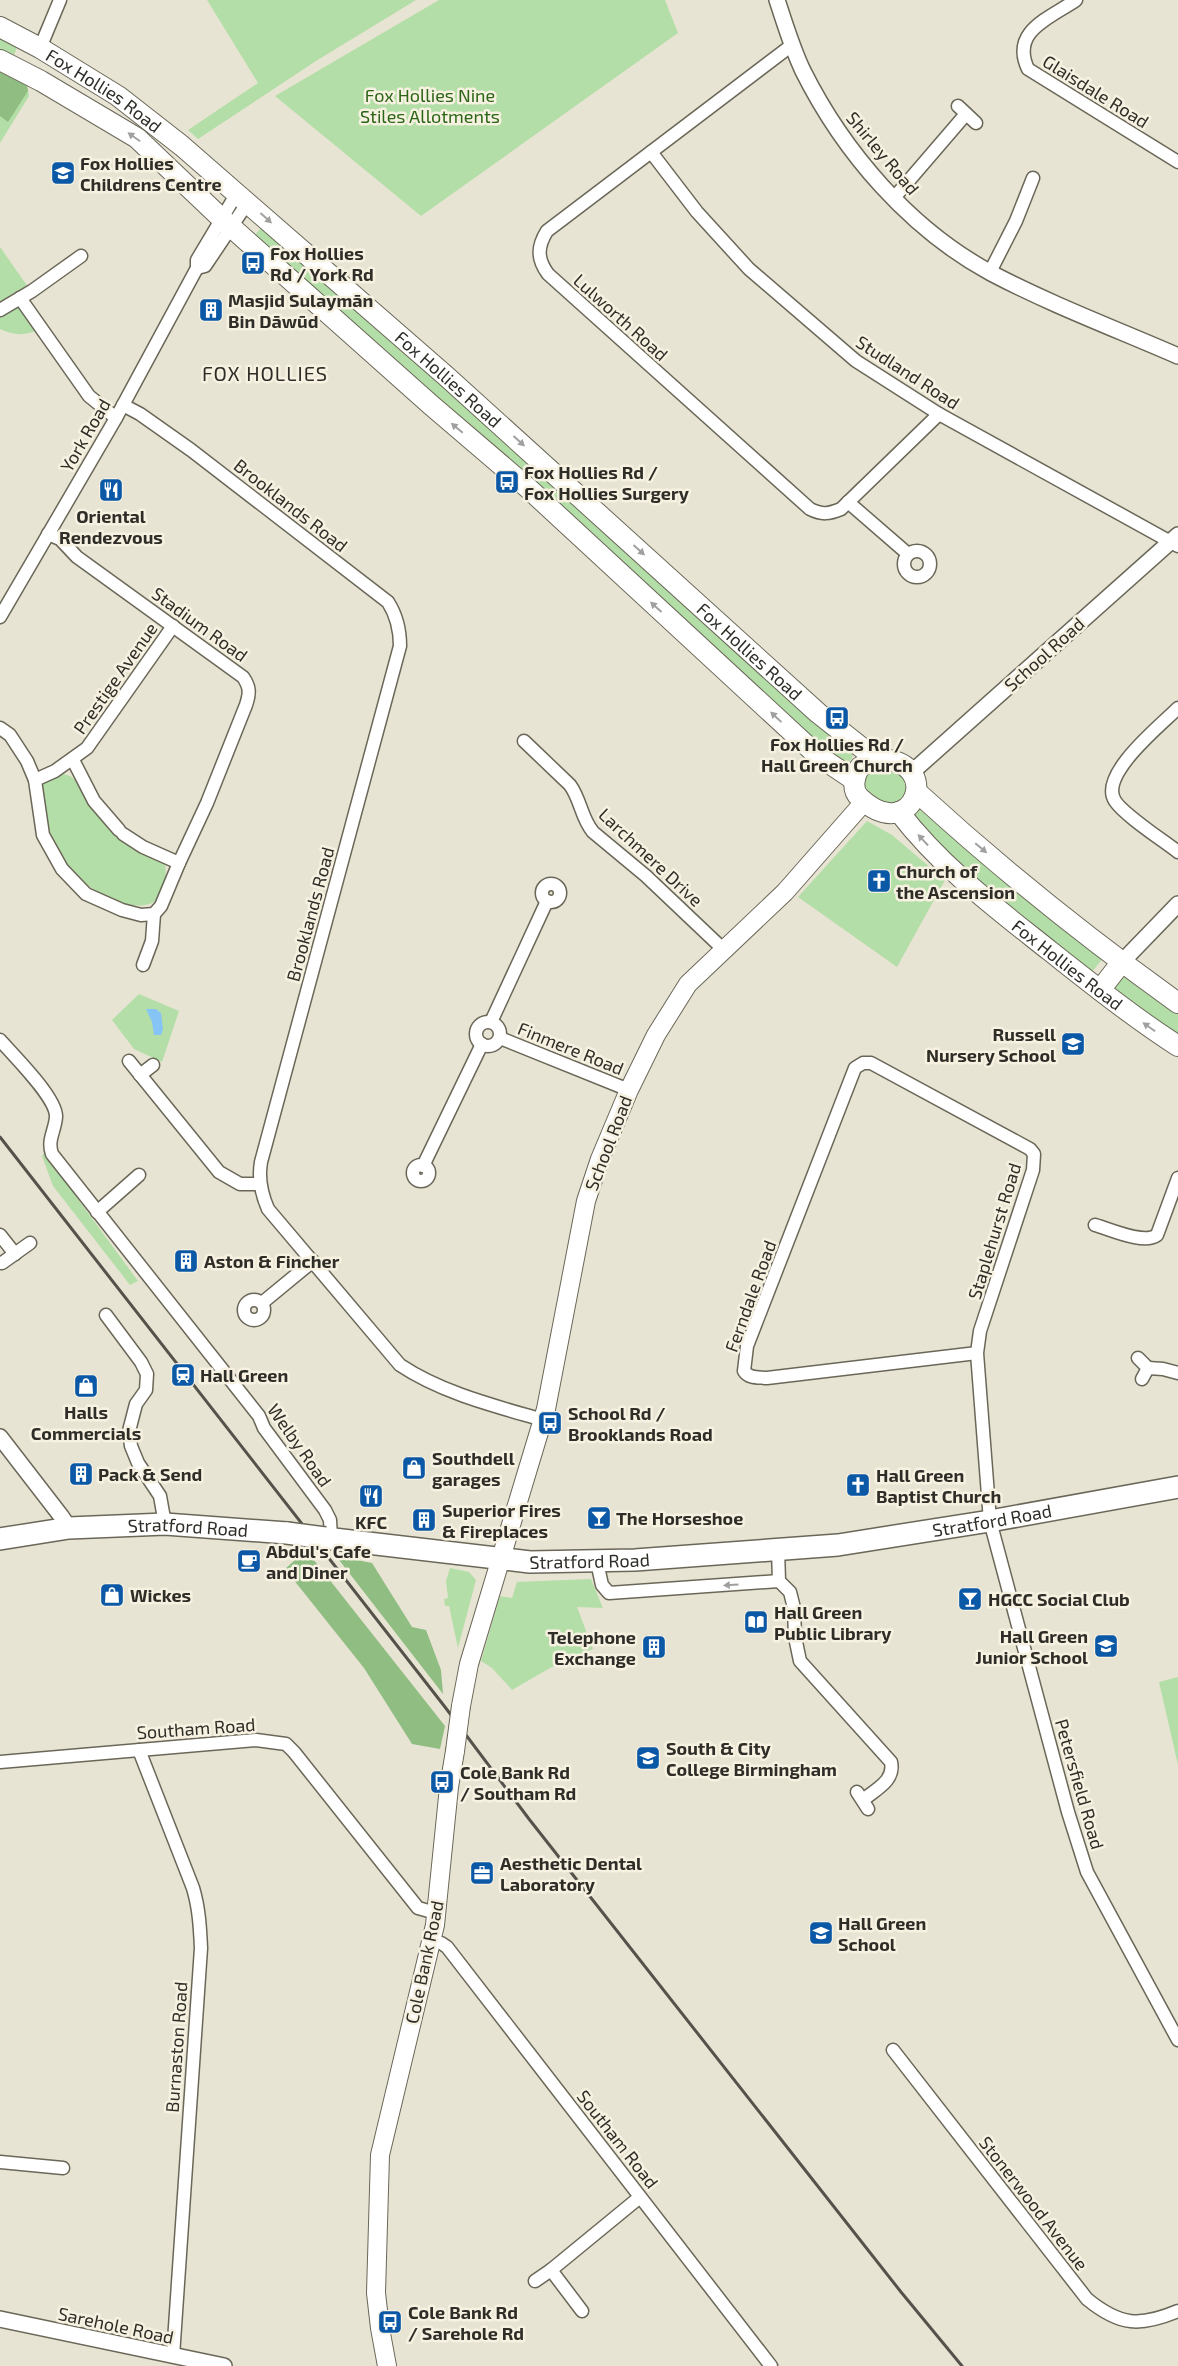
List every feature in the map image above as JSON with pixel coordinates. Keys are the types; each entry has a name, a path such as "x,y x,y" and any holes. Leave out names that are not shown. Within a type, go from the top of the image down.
{"highway":[{"name":"Stratford Road","path":"0,1539 68,1528 165,1524 287,1533 530,1562 597,1562 838,1545 990,1521 1178,1487"}],"main road":[{"name":"Fox Hollies Road","path":"0,27 40,48 118,96 242,198 446,376 818,713 876,759"},
{"path":"24,73 40,48"},
{"name":"Fox Hollies Road","path":"0,60 137,138 226,222 430,405 528,488 816,755 854,780"},
{"path":"876,759 898,763 911,773 918,793 909,806 899,812 892,814 879,811 864,802 855,791 854,780 860,767 876,759"},
{"name":"Fox Hollies Road","path":"918,793 1017,879 1121,962 1178,1003"},
{"name":"School Road","path":"499,1559 543,1420 563,1329 586,1201 600,1159 629,1090 656,1035 688,984 785,892 864,802"},
{"name":"Fox Hollies Road","path":"899,812 953,872 984,900 1100,990 1178,1046"},
{"path":"1100,990 1121,962"},
{"name":"Cole Bank Road","path":"387,2366 376,2293 380,2155 432,1940 449,1787 461,1706 469,1664 499,1559"}],"street":[{"path":"40,48 60,0"},
{"name":"Shirley Road","path":"777,0 792,45 832,121 869,171 893,199 949,246 990,272 1041,297 1178,356"},
{"name":"Glaisdale Road","path":"1076,0 1028,32 1022,45 1022,57 1028,69 1178,162"},
{"name":"Lulworth Road","path":"792,45 547,231 539,248 542,266 548,274 684,398 810,509 826,514 841,508 939,414"},
{"path":"893,199 962,110 976,122"},
{"name":"Studland Road","path":"651,152 697,212 749,269 856,361 939,414 1175,542"},
{"path":"990,272 1016,221 1033,178"},
{"name":"York Road","path":"0,617 5,595 48,534 116,418 198,268 197,260 242,198"},
{"path":"0,310 81,256"},
{"path":"20,298 90,396 116,418"},
{"name":"Brooklands Road","path":"123,405 140,414 191,450 388,602 393,610 400,632 400,646 261,1162 260,1184 268,1209 400,1365 420,1379 481,1401 543,1420"},
{"path":"848,502 908,554"},
{"name":"Stadium Road","path":"48,534 60,539 77,557 243,677 249,685 250,694 207,803 161,906 154,914 152,941 143,965"},
{"name":"School Road","path":"911,773 1175,542"},
{"name":"Prestige Avenue","path":"34,780 55,772 87,748 99,734 174,626"},
{"path":"1178,708 1131,756 1116,774 1112,787 1115,801 1178,852"},
{"path":"0,728 10,735 27,761 34,780 37,808 44,835 62,869 78,888 86,894 122,910 141,915 154,914"},
{"name":"Larchmere Drive","path":"524,741 576,792 586,824 593,832 646,876 723,949"},
{"path":"73,760 94,801 121,832 143,847 179,863"},
{"path":"491,1022 547,900"},
{"path":"1121,962 1178,904"},
{"path":"491,1022 498,1027 500,1038 492,1046 482,1044 477,1038 477,1030 483,1024 491,1022"},
{"name":"Finmere Road","path":"500,1038 629,1090"},
{"name":"Welby Road","path":"0,1040 51,1101 56,1116 50,1137 52,1154 259,1416 264,1428 325,1510 330,1520 328,1538"},
{"path":"423,1166 482,1044"},
{"path":"129,1061 219,1172 240,1184 260,1184"},
{"name":"Staplehurst Road","path":"854,1068 863,1063 871,1063 1030,1149 1034,1154 1033,1170 980,1331 977,1353 990,1521"},
{"path":"140,1074 153,1065"},
{"name":"Ferndale Road","path":"854,1068 748,1346 744,1360 744,1371 752,1377 767,1378 977,1353"},
{"path":"97,1212 139,1175"},
{"path":"1095,1224 1143,1239 1152,1239 1157,1235 1178,1178"},
{"path":"0,1236 15,1254"},
{"path":"2,1263 30,1242"},
{"path":"262,1303 313,1261"},
{"path":"106,1314 142,1362 147,1374 146,1390 136,1404 129,1431 131,1446 138,1463 160,1496 165,1524"},
{"path":"1138,1358 1145,1374 1163,1369 1178,1373"},
{"path":"0,1436 61,1516 68,1528"},
{"name":"Petersfield Road","path":"990,1521 1066,1803 1087,1872 1178,2040"},
{"path":"778,1550 779,1581 790,1592 794,1608 800,1661 891,1762 893,1771 891,1778 863,1800"},
{"path":"597,1562 602,1585 609,1593 779,1581"},
{"name":"Southam Road","path":"0,1762 256,1740 286,1744 418,1908 436,1913"},
{"name":"Burnaston Road","path":"139,1750 193,1888 200,1928 201,1948 173,2356"},
{"name":"Southam Road","path":"432,1940 441,1943 447,1948 771,2366"},
{"name":"Stonerwood Avenue","path":"893,2050 1087,2300 1101,2311 1134,2322 1148,2322 1178,2311"},
{"path":"0,2162 63,2168"},
{"path":"535,2280 551,2270 640,2197"},
{"path":"551,2270 582,2311"},
{"name":"Sarehole Road","path":"0,2319 224,2366"}],"green space":[{"path":"207,0 416,0 316,61 198,139 188,130 258,83"},
{"name":"Fox Hollies Nine Stiles Allotments","path":"439,0 665,0 678,33 421,216 275,96"},
{"path":"0,33 18,43 14,56 0,52"},
{"path":"0,71 27,86 29,96 0,143"},
{"path":"0,71 27,86 28,91 8,122 0,116"},
{"path":"260,229 274,233 854,751 848,763 843,763 806,736 254,236"},
{"path":"0,247 28,287 0,303"},
{"path":"20,298 42,328 32,333 21,334 10,333 0,329 0,310"},
{"path":"888,765 908,777 907,802 885,806 864,793 864,771"},
{"path":"62,774 68,775 77,781 101,816 133,847 165,864 165,887 157,900 144,905 128,904 110,898 93,889 67,865 47,828 41,785"},
{"path":"919,809 1104,957 1091,973 962,869 912,818"},
{"path":"867,821 892,835 945,880 897,967 798,897"},
{"path":"1123,971 1178,1010 1178,1039 1110,989"},
{"path":"139,994 179,1011 162,1062 134,1049 112,1020"},
{"path":"44,1153 138,1281 130,1285 53,1186 42,1156"},
{"path":"306,1550 445,1726 440,1749 412,1744 364,1668 285,1569"},
{"path":"336,1556 372,1563 412,1627 426,1630 441,1670 443,1694"},
{"path":"450,1568 469,1572 476,1580 458,1648 449,1606 445,1606 444,1599 448,1598 446,1581"},
{"path":"591,1579 603,1608 577,1607 593,1649 550,1668 512,1690 492,1668 481,1661 500,1596 512,1598 517,1582"},
{"path":"1178,1677 1178,1765 1159,1682"}],"water":[{"path":"146,1009 156,1009 161,1013 163,1029 161,1035 154,1035 152,1022"}],"railway":[{"path":"0,1137 445,1707 529,1819 901,2292 962,2366"}],"place":[{"name":"Fox Hollies Childrens Centre","path":"63,173"},
{"name":"Fox Hollies Rd / York Rd","path":"253,263"},
{"name":"Masjid Sulaymān Bin Dāwūd","path":"211,310"},
{"name":"Fox Hollies Rd / Fox Hollies Surgery","path":"507,482"},
{"name":"Oriental Rendezvous","path":"111,490"},
{"name":"Fox Hollies Rd / Hall Green Church","path":"837,718"},
{"name":"Church of the Ascension","path":"879,881"},
{"name":"Russell Nursery School","path":"1073,1044"},
{"name":"Aston & Fincher","path":"186,1261"},
{"name":"Hall Green","path":"183,1375"},
{"name":"Halls Commercials","path":"86,1386"},
{"name":"School Rd / Brooklands Road","path":"550,1423"},
{"name":"Southdell garages","path":"414,1468"},
{"name":"Pack & Send","path":"81,1474"},
{"name":"Hall Green Baptist Church","path":"858,1485"},
{"name":"KFC","path":"371,1496"},
{"name":"The Horseshoe","path":"599,1518"},
{"name":"Superior Fires & Fireplaces","path":"424,1520"},
{"name":"Abdul's Cafe and Diner","path":"249,1561"},
{"name":"Wickes","path":"112,1595"},
{"name":"HGCC Social Club","path":"970,1599"},
{"name":"Hall Green Public Library","path":"756,1622"},
{"name":"Hall Green Junior School","path":"1106,1646"},
{"name":"Telephone Exchange","path":"654,1647"},
{"name":"South & City College Birmingham","path":"648,1758"},
{"name":"Cole Bank Rd / Southam Rd","path":"442,1782"},
{"name":"Aesthetic Dental Laboratory","path":"482,1873"},
{"name":"Hall Green School","path":"821,1933"},
{"name":"Cole Bank Rd / Sarehole Rd","path":"390,2322"}],"district":[{"name":"FOX HOLLIES","path":"265,373"}]}
